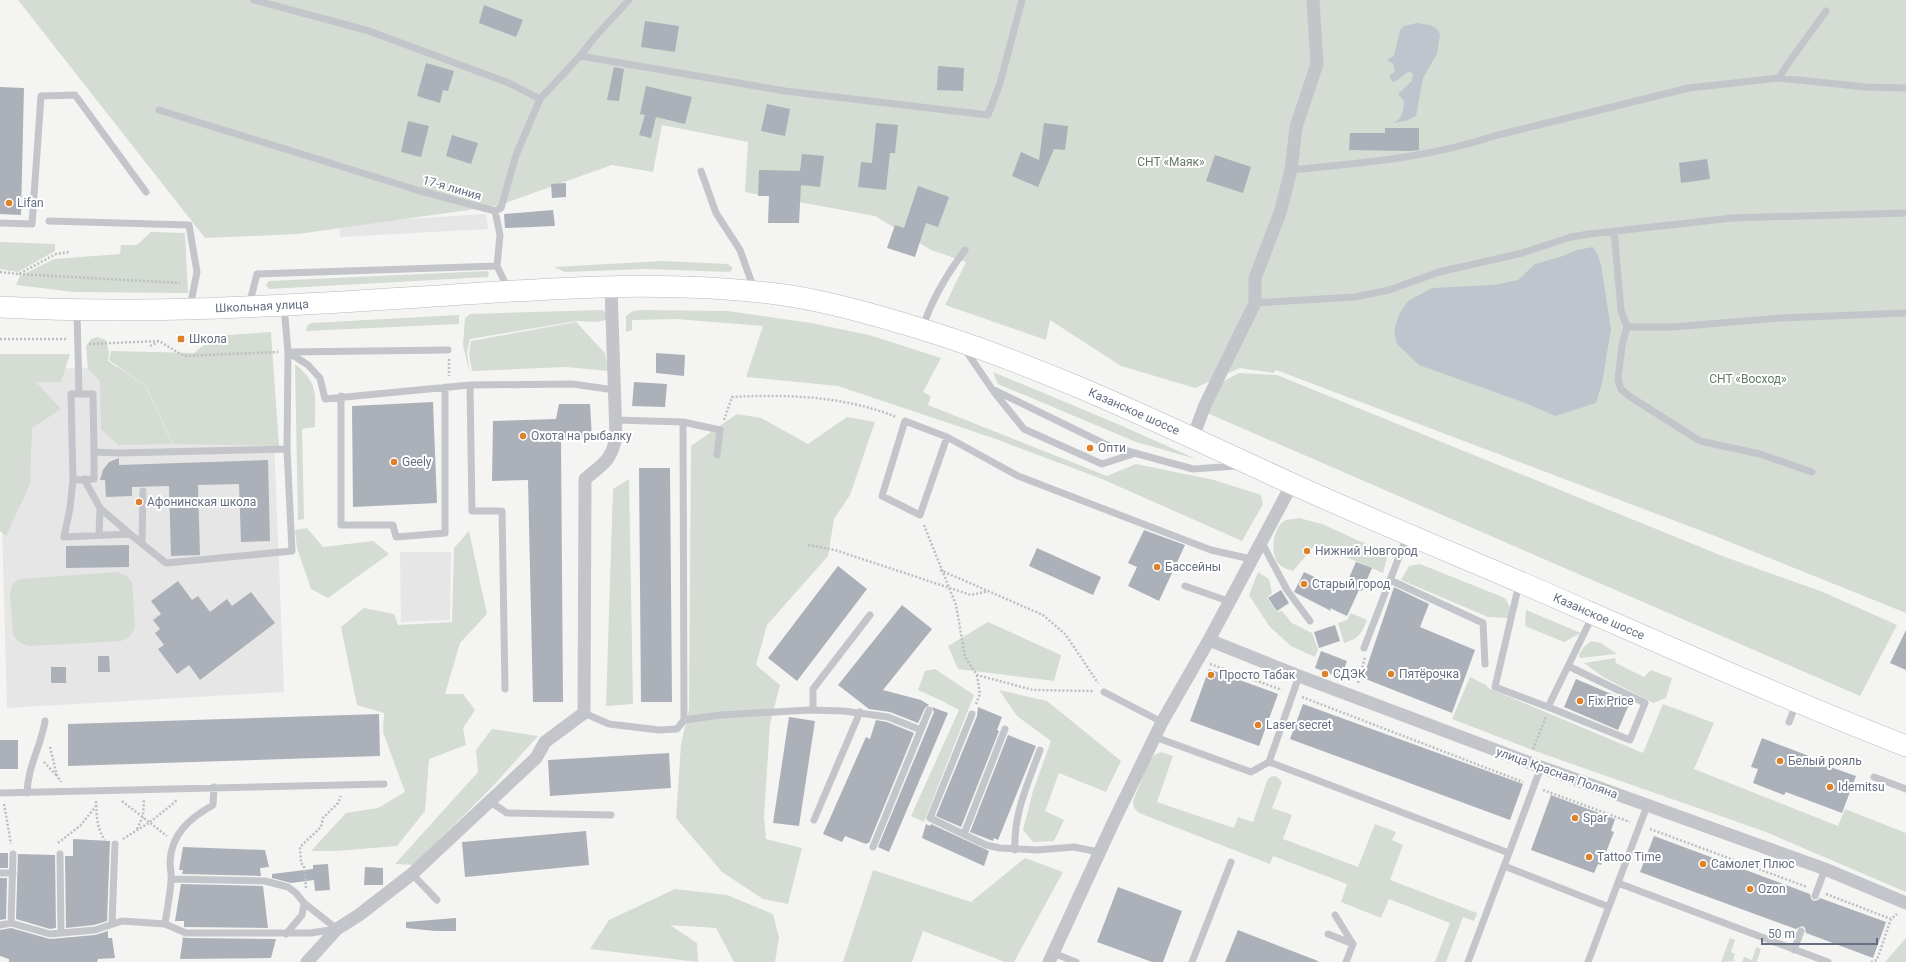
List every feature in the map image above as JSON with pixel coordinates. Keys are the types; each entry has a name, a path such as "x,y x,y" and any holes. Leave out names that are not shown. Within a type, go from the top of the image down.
{"main road":[{"name":"Школьная улица","path":"0,307 77,311 190,309 517,291 611,288 705,288 755,293"},
{"name":"Казанское шоссе","path":"755,293 790,296 880,316 958,340 1018,362 1193,437 1292,484 1407,534 1797,702 1906,746"}],"street":[{"path":"1193,437 1206,405 1255,303 1255,278 1280,213 1291,170 1296,127 1306,93 1317,64 1313,0"},
{"path":"307,962 337,929 359,915 412,874 536,758 545,742 584,714 585,478 607,461 614,450 616,437 611,288"},
{"path":"1051,958 1099,852 1162,722 1209,640 1228,601 1292,484"},
{"name":"улица Красная Поляна","path":"1209,640 1299,676 1541,768 1826,869 1903,907"}],"lane":[{"path":"254,0 369,31 509,83 540,99"},
{"name":"17-я линия","path":"159,110 417,190 495,211 501,208 516,155 540,99 629,0"},
{"path":"580,56 785,91 988,115 1000,82 1022,0"},
{"path":"1779,78 1826,11"},
{"path":"1291,170 1396,159 1469,145 1494,136 1689,88 1779,78 1866,87 1906,88"},
{"path":"0,223 32,224 41,96 75,94 146,192"},
{"path":"701,171 716,213 740,250 755,293"},
{"path":"495,211 500,235 497,266 517,291"},
{"path":"1255,303 1355,297 1389,290 1439,272 1522,253 1571,237 1614,231 1732,218 1906,213"},
{"path":"49,222 189,225 197,272 190,309"},
{"path":"1614,231 1621,310 1627,327 1622,345 1618,380 1621,389 1629,396 1700,441 1760,454 1812,472"},
{"path":"922,329 931,302 953,266 965,250"},
{"path":"248,307 256,274 497,266"},
{"path":"84,479 100,508 166,563 292,551 287,449 288,352 284,305"},
{"path":"77,311 79,394"},
{"path":"1627,327 1673,327 1781,318 1906,313"},
{"path":"958,340 992,389 1024,429 1102,464 1137,453"},
{"path":"288,352 448,350"},
{"path":"288,352 308,365 320,378 325,399 341,396 470,385 572,384 615,390"},
{"path":"470,385 472,511 502,511 505,689"},
{"path":"341,396 341,525 393,525 396,537 438,534 444,533 447,387"},
{"path":"992,389 1109,446 1193,469 1250,464"},
{"path":"73,480 94,479 93,394 72,394 73,480 70,508 64,537 130,534"},
{"path":"616,420 683,422 720,430 717,455"},
{"path":"947,437 920,515 882,496 905,421 947,437 1018,476 1211,550 1251,560"},
{"path":"683,422 684,720"},
{"path":"94,452 119,453 287,449"},
{"path":"142,491 142,543"},
{"path":"99,535 100,508"},
{"path":"1364,648 1407,534"},
{"path":"1261,541 1287,590 1310,621"},
{"path":"1390,580 1483,623 1485,664"},
{"path":"1520,582 1495,687 1630,740 1645,703 1568,666"},
{"path":"1185,586 1228,601"},
{"path":"1548,708 1593,614"},
{"path":"813,710 813,689 870,615"},
{"path":"1155,737 1251,772 1269,762 1299,676"},
{"path":"1104,692 1162,722"},
{"path":"1789,722 1797,702"},
{"path":"584,714 609,724 659,730 676,729 684,720 721,715 813,710 860,712 888,717 921,730"},
{"path":"873,847 929,710"},
{"path":"814,820 860,712"},
{"path":"972,714 930,818 986,845 1015,850 1074,847 1099,852"},
{"path":"27,793 27,777 42,737 45,721"},
{"path":"964,834 1005,729"},
{"path":"1015,850 1014,835 1020,807 1040,750"},
{"path":"1269,762 1509,853"},
{"path":"1468,962 1541,768"},
{"path":"1874,776 1906,789"},
{"path":"1,793 145,788 384,784"},
{"path":"165,924 172,879 170,863 174,841 181,830 195,816 213,805 214,787"},
{"path":"489,801 507,813 611,815"},
{"path":"1588,962 1647,806"},
{"path":"112,923 115,844"},
{"path":"11,923 13,854"},
{"path":"60,854 61,933"},
{"path":"1192,962 1231,862"},
{"path":"1504,866 1609,906"},
{"path":"1816,893 1826,869"},
{"path":"0,873 13,873"},
{"path":"412,874 437,900"},
{"path":"172,879 265,882 288,887 296,893 304,903 337,929"},
{"path":"1618,884 1828,962"},
{"path":"286,934 302,914 304,903"},
{"path":"1335,915 1353,944"},
{"path":"0,926 11,923 50,934 95,930 112,923 122,921 165,924 186,933 286,934 311,933 337,929"},
{"path":"1794,950 1801,931"},
{"path":"1328,934 1353,944"},
{"path":"1346,962 1353,944"},
{"path":"1051,958 1076,962"}],"path":[{"path":"18,274 56,254 69,252"},
{"path":"0,272 180,283"},
{"path":"0,339 77,339 91,345 159,342 184,356 288,352"},
{"path":"150,346 159,342"},
{"path":"447,387 448,350"},
{"path":"720,430 732,397 763,395 832,400 874,408 905,421"},
{"path":"920,515 940,570 956,605 965,657 977,675 980,694 972,714"},
{"path":"808,545 835,550 972,595 989,591"},
{"path":"940,570 1043,615 1066,635 1104,692"},
{"path":"1360,675 1366,659"},
{"path":"1207,663 1640,825 1816,893 1891,919"},
{"path":"977,675 1033,690 1064,689 1104,692"},
{"path":"1528,762 1549,710 1560,714 1561,712"},
{"path":"42,737 50,745 58,776 66,791"},
{"path":"36,752 58,776"},
{"path":"304,903 306,889 304,866 301,863 300,847 321,827 323,818 338,803 346,784"},
{"path":"137,830 143,816 145,788"},
{"path":"96,790 97,826 100,834 106,840 115,844 150,822 176,802 182,788"},
{"path":"105,790 143,816 174,841"},
{"path":"1,793 13,854"},
{"path":"60,854 54,846 81,824 96,806"},
{"path":"1871,962 1877,960 1891,919 1903,907"}],"shaded area":[{"path":"1417,23 1430,25 1437,29 1440,34 1437,54 1423,78 1416,116 1406,121 1393,123 1401,117 1403,111 1404,101 1398,94 1412,81 1413,73 1408,72 1393,82 1389,76 1395,71 1393,64 1387,60 1394,56 1400,30 1404,26"},
{"path":"486,214 488,229 340,237 339,223"},
{"path":"1593,247 1598,255 1601,265 1611,329 1602,383 1596,403 1555,416 1528,404 1419,365 1397,344 1394,331 1399,314 1408,301 1432,288 1494,285 1518,280 1535,264 1560,257 1577,250"},
{"name":"Афонинская школа","path":"271,363 284,692 7,708 0,451 0,370"},
{"path":"400,552 451,552 450,620 401,622"}],"green space":[{"name":"СНТ «Маяк»","path":"18,0 1906,0 1906,613 1715,536 1276,370 1273,373 1240,368 1195,388 1121,366 1050,320 1046,340 945,305 966,262 931,250 875,216 745,192 748,142 662,125 653,172 612,165 497,206 298,234 205,238"},
{"path":"151,232 185,233 188,293 74,292 16,285 20,276 54,259 120,254 121,245 137,245"},
{"path":"0,242 55,244 55,251 18,272 0,269"},
{"path":"663,261 728,264 733,268 730,272 646,269 565,272 554,267"},
{"path":"487,271 489,273 488,277 269,289 266,285 269,281"},
{"path":"602,310 608,313 606,320 597,322 577,321 470,339 467,352 470,374 463,345 465,318 470,314"},
{"path":"633,311 728,311 811,323 869,335 941,358 923,392 931,396 928,405 1107,476 1136,464 1214,480 1261,495 1263,504 1242,541 1102,479 993,438 838,386 746,377 763,326 676,319 632,320 632,330 626,332 626,316"},
{"path":"459,315 459,324 306,331 307,326 311,323"},
{"path":"576,322 605,353 608,371 566,367 472,371 469,354 471,341"},
{"path":"271,332 279,446 173,444 147,387 109,360 111,351 194,353 215,336"},
{"path":"97,337 106,340 109,352 108,361 146,387 172,444 118,445 101,429 100,381 88,369 86,346 91,339"},
{"path":"0,354 70,354 61,382 36,382 61,409 32,428 30,484 6,536 0,531"},
{"path":"295,364 309,378 315,399 315,427 302,429 304,519 298,520"},
{"path":"993,372 1120,425 1196,459 1136,442 998,384"},
{"path":"1239,373 1277,375 1725,557 1823,592 1897,625 1860,696 1207,413 1222,382"},
{"path":"737,414 761,418 808,444 847,417 875,422 850,495 834,519 828,556 767,625 756,665 780,685 770,724 764,816 766,839 802,848 788,904 763,899 722,872 676,818 681,744 689,709 691,446"},
{"path":"629,479 633,704 606,706 613,489"},
{"path":"1299,518 1322,524 1388,554 1383,573 1316,544 1293,571 1281,566 1277,562 1274,550 1277,530 1284,521"},
{"path":"307,528 323,547 373,541 389,554 328,598 311,589 297,548 295,530"},
{"path":"469,531 487,614 460,643 445,694 463,694 475,710 463,728 466,745 429,759 425,811 397,846 336,851 311,851 346,813 378,808 405,792 383,732 384,713 357,705 341,627 364,608 394,614 398,625 452,622 454,548"},
{"path":"1420,564 1505,598 1510,607 1509,618 1488,617 1401,580 1409,566"},
{"path":"117,572 128,577 132,583 135,625 131,635 127,638 121,641 29,646 20,642 13,635 10,594 12,584 20,579"},
{"path":"1258,572 1269,579 1272,593 1267,598 1277,612 1282,611 1292,623 1312,633 1318,649 1315,657 1291,646 1269,626 1249,595"},
{"path":"1526,610 1581,633 1564,642 1525,626"},
{"path":"1351,613 1367,620 1359,635 1344,643 1338,623 1347,620"},
{"path":"988,622 1061,655 1054,681 958,669 948,646"},
{"path":"1591,641 1601,643 1617,654 1580,658 1579,654"},
{"path":"1615,658 1616,663 1644,677 1651,670 1672,678 1666,698 1653,703 1603,677 1584,663"},
{"path":"935,669 974,695 924,822 911,816 959,710 918,690 925,671"},
{"path":"1470,677 1486,685 1488,688 1643,753 1663,704 1714,723 1694,769 1838,826 1845,809 1906,833 1906,892 1766,832 1535,751 1452,719"},
{"path":"999,690 1047,701 1121,761 1106,792 1059,773 1045,811 1064,820 1054,841 1033,842 1023,830 1033,791 1051,741 1017,716"},
{"path":"492,729 538,736 493,786 414,865 395,864 478,772 476,750"},
{"path":"1161,752 1173,756 1157,802 1234,828 1238,817 1253,822 1267,781 1270,777 1276,776 1282,782 1272,808 1292,815 1283,839 1358,867 1375,824 1396,832 1392,840 1403,845 1390,880 1477,913 1474,921 1463,917 1446,962 1435,962 1450,923 1389,899 1381,918 1341,902 1347,884 1273,856 1270,864 1139,813 1134,808 1133,801 1150,759"},
{"path":"1025,858 1063,872 1014,962 1005,962 923,931 912,962 843,962 873,870 971,902"},
{"path":"675,889 727,895 773,914 779,938 775,962 734,962 716,928 670,925 697,943 698,962 590,949 609,920"},
{"path":"1730,938 1735,940 1731,952 1735,954 1733,960 1736,961 1721,962"},
{"path":"1906,938 1906,962 1885,962"},
{"path":"1756,947 1761,949 1757,962 1742,962 1744,957 1752,960"}],"building":[{"path":"484,5 523,20 516,37 479,23"},
{"path":"645,21 679,26 675,52 641,47"},
{"path":"426,63 454,71 448,91 443,90 440,103 417,96"},
{"path":"938,66 964,68 963,91 937,90"},
{"path":"614,67 624,69 619,101 607,100"},
{"path":"646,86 692,97 685,124 656,117 651,138 639,135 645,115 640,114"},
{"path":"0,87 24,88 21,215 0,214"},
{"path":"767,104 790,109 785,136 761,131"},
{"path":"408,121 429,126 421,157 401,152"},
{"path":"876,123 898,125 895,153 890,153 886,190 858,187 861,162 872,163"},
{"path":"1044,123 1068,126 1065,150 1054,149 1038,187 1012,176 1021,152 1039,160"},
{"path":"1385,128 1419,128 1419,150 1349,150 1350,133 1385,133"},
{"path":"452,135 478,143 471,164 446,156"},
{"path":"802,154 824,156 820,187 801,185 799,223 768,223 769,196 758,196 759,170 800,171"},
{"path":"1215,155 1251,167 1243,193 1206,181"},
{"path":"1707,159 1710,179 1681,183 1679,163"},
{"path":"566,183 566,197 552,198 551,184"},
{"path":"918,186 949,197 938,227 926,223 915,257 887,248 895,225 904,228"},
{"path":"553,210 555,226 505,228 504,214"},
{"path":"656,353 685,355 684,376 656,373"},
{"path":"634,382 667,384 665,407 632,406"},
{"path":"433,402 437,503 353,507 352,406"},
{"path":"559,404 590,404 592,438 561,439 563,702 533,702 528,480 492,481 493,421 556,419"},
{"path":"119,458 119,465 268,460 270,541 241,542 239,484 198,485 200,555 171,556 169,486 132,487 132,496 106,497 105,480 100,480 103,470 109,462"},
{"path":"639,468 670,468 672,702 641,702"},
{"path":"1144,530 1185,545 1159,601 1128,586 1137,567 1128,563"},
{"path":"129,545 129,567 66,568 66,546"},
{"path":"1037,548 1101,577 1093,595 1029,566"},
{"path":"1356,562 1372,568 1362,591 1359,590 1347,616 1330,608 1331,611 1294,592 1304,572 1343,591"},
{"path":"838,566 867,589 797,681 768,658"},
{"path":"178,581 192,600 198,596 210,612 227,599 232,606 251,592 275,623 200,680 189,665 177,674 158,649 164,645 155,633 160,629 153,620 161,614 151,601"},
{"path":"1394,587 1429,604 1420,627 1475,650 1452,713 1363,678"},
{"path":"1281,590 1289,603 1277,611 1268,598"},
{"path":"902,605 932,629 883,690 921,700 929,705 925,708 918,723 890,712 869,709 838,685"},
{"path":"1335,625 1340,641 1319,648 1314,632"},
{"path":"1906,630 1906,670 1890,663"},
{"path":"1321,651 1347,661 1341,678 1315,668"},
{"path":"98,656 109,656 110,672 98,672"},
{"path":"51,667 66,667 66,683 51,683"},
{"path":"1209,669 1278,694 1259,746 1190,721"},
{"path":"1576,679 1630,702 1618,730 1564,707"},
{"path":"1303,704 1523,784 1510,820 1290,739"},
{"path":"932,707 948,713 889,852 878,847 934,712"},
{"path":"978,707 1002,717 997,730 999,731 961,827 936,816 977,716"},
{"path":"379,714 380,756 68,766 68,724"},
{"path":"789,717 815,721 799,826 773,823"},
{"path":"876,720 887,722 914,733 869,843 866,844 845,836 842,842 823,834 866,737 870,739"},
{"path":"1008,735 1036,746 998,840 994,838 993,841 970,832"},
{"path":"1762,738 1809,756 1808,759 1856,776 1842,813 1786,792 1784,795 1753,783 1758,769 1751,767"},
{"path":"0,740 18,740 18,769 0,769"},
{"path":"669,753 671,788 550,796 548,760"},
{"path":"1551,795 1615,819 1611,831 1614,832 1601,865 1598,864 1594,873 1531,850"},
{"path":"926,824 930,826 931,824 989,851 984,866 922,838"},
{"path":"586,831 589,865 465,877 462,842"},
{"path":"1654,836 1810,894 1811,899 1814,901 1820,898 1886,922 1873,958 1806,933 1805,928 1802,926 1796,929 1640,872"},
{"path":"73,839 110,841 107,921 94,925 66,928 65,856 73,856"},
{"path":"183,847 265,850 269,867 260,868 261,876 182,874 183,870 179,870"},
{"path":"0,853 8,853 8,868 0,868"},
{"path":"18,854 55,855 56,928 50,929 16,919"},
{"path":"328,864 330,890 315,891 314,880 291,883 272,878 272,874 313,869 313,865"},
{"path":"365,867 383,868 383,885 364,885"},
{"path":"0,878 7,878 6,919 0,920"},
{"path":"181,884 263,886 268,928 184,927 184,921 175,921"},
{"path":"1118,887 1182,911 1163,962 1152,962 1097,942"},
{"path":"456,918 456,931 435,931 406,928 406,922"},
{"path":"11,928 50,939 95,935 108,931 108,938 112,938 115,958 98,959 97,962 9,962 9,959 0,956 0,930"},
{"path":"1238,930 1318,961 1318,962 1225,962"},
{"path":"183,937 276,939 271,958 180,959"}],"place":[{"name":"Lifan","path":"9,203"},
{"name":"Школа","path":"181,339"},
{"name":"Охота на рыбалку","path":"523,436"},
{"name":"Опти","path":"1090,448"},
{"name":"Geely","path":"394,462"},
{"name":"Афонинская школа","path":"139,502"},
{"name":"Нижний Новгород","path":"1307,551"},
{"name":"Бассейны","path":"1157,567"},
{"name":"Старый город","path":"1304,584"},
{"name":"СДЭК","path":"1325,674"},
{"name":"Пятёрочка","path":"1391,674"},
{"name":"Просто Табак","path":"1211,675"},
{"name":"Fix Price","path":"1580,701"},
{"name":"Laser secret","path":"1258,725"},
{"name":"Белый рояль","path":"1780,761"},
{"name":"Idemitsu","path":"1830,787"},
{"name":"Spar","path":"1575,818"},
{"name":"Tattoo Time","path":"1589,857"},
{"name":"Самолет Плюс","path":"1703,864"},
{"name":"Ozon","path":"1750,889"}],"park label":[{"name":"СНТ «Восход»","path":"1748,379"}]}
